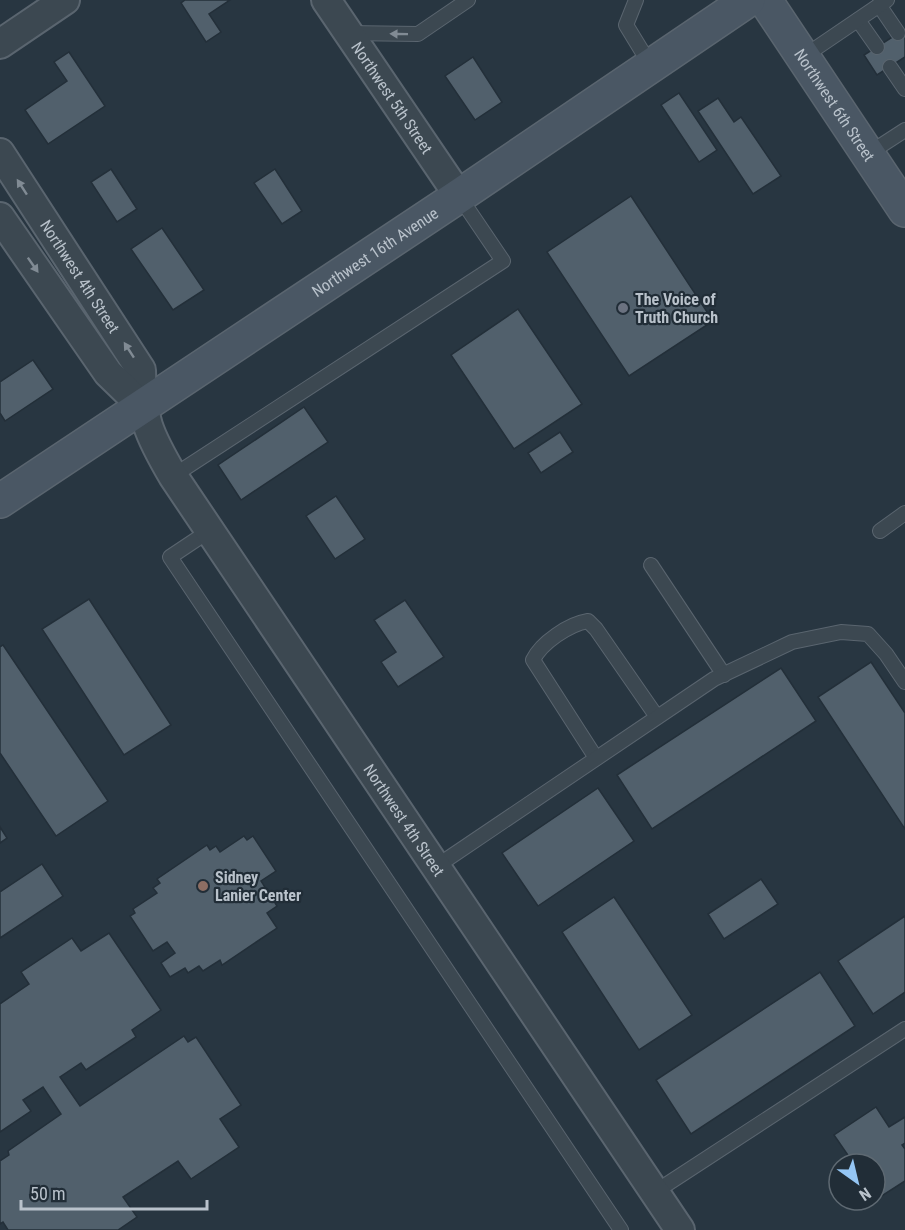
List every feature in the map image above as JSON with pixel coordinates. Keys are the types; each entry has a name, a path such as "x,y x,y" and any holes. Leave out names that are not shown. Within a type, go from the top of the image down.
{"street":[{"path":"0,44 65,0"},
{"name":"Northwest 5th Street","path":"326,0 459,196"},
{"name":"Northwest 16th Avenue","path":"0,501 141,405 459,196 748,0"},
{"name":"Northwest 6th Street","path":"765,0 905,210"},
{"name":"Northwest 4th Street","path":"0,153 141,370 141,405 155,446 173,476 680,1230"},
{"name":"Northwest 4th Street","path":"0,217 108,373 141,405"}],"lane":[{"path":"348,33 418,34 468,0"},
{"path":"636,0 626,26 651,66"},
{"path":"803,57 883,3 898,33"},
{"path":"858,20 877,47"},
{"path":"890,67 905,89"},
{"path":"868,154 905,130"},
{"path":"173,476 503,261 459,196"},
{"path":"880,531 905,513"},
{"path":"210,531 170,557 621,1230"},
{"path":"651,565 724,675"},
{"path":"596,758 533,660 537,651 576,623 588,621 596,629 657,717"},
{"path":"437,866 657,717 724,675 792,642 841,632 868,634 886,654 905,682"},
{"path":"655,1192 905,1029"}],"building":[{"path":"185,0 230,0 209,14 221,32 206,42 181,3"},
{"path":"905,29 905,57 877,75 864,55"},
{"path":"69,52 105,106 48,144 25,110 67,81 54,62"},
{"path":"473,57 502,102 475,120 445,76"},
{"path":"679,93 717,150 699,162 661,105"},
{"path":"718,98 734,122 741,117 781,176 753,194 698,111"},
{"path":"111,169 137,209 117,222 91,182"},
{"path":"275,169 302,211 282,224 254,183"},
{"path":"631,196 713,321 629,376 547,252"},
{"path":"162,228 204,290 173,310 131,249"},
{"path":"518,309 582,404 514,449 451,355"},
{"path":"33,360 53,389 5,421 0,413 0,382"},
{"path":"304,407 328,442 241,500 218,465"},
{"path":"560,432 573,452 541,473 528,453"},
{"path":"336,496 365,539 335,559 306,516"},
{"path":"89,599 171,725 124,755 42,629"},
{"path":"405,600 444,657 398,687 381,662 396,652 374,620"},
{"path":"3,645 108,801 56,836 0,753 0,647"},
{"path":"871,662 905,713 905,829 818,697"},
{"path":"781,668 816,721 652,829 617,775"},
{"path":"598,788 634,841 538,906 502,853"},
{"path":"0,827 7,838 0,843"},
{"path":"244,836 247,840 253,836 276,871 261,881 277,906 267,913 277,928 222,965 220,960 203,971 199,966 188,973 185,968 170,977 161,963 175,953 167,942 153,951 130,916 135,913 133,909 157,893 153,888 160,883 157,879 207,845 210,850 216,846 220,852"},
{"path":"42,864 63,896 0,938 0,892"},
{"path":"761,879 778,904 724,939 708,914"},
{"path":"614,897 692,1015 639,1050 562,932"},
{"path":"905,916 905,992 873,1014 838,961"},
{"path":"109,933 161,1010 132,1030 136,1037 86,1070 81,1063 60,1077 80,1106 184,1036 188,1042 196,1037 241,1105 220,1119 239,1147 191,1179 178,1161 123,1197 137,1217 118,1230 8,1230 3,1222 0,1224 0,1161 9,1155 8,1151 61,1114 43,1087 23,1100 31,1111 0,1132 0,1004 29,984 21,972 72,938 81,951"},
{"path":"820,972 855,1026 691,1134 656,1080"},
{"path":"876,1107 889,1127 905,1117 905,1143 902,1145 905,1149 905,1181 887,1193 887,1152 846,1152 834,1135"}],"place":[{"name":"The Voice of Truth Church","path":"623,308"},
{"name":"Sidney Lanier Center","path":"203,886"}]}
